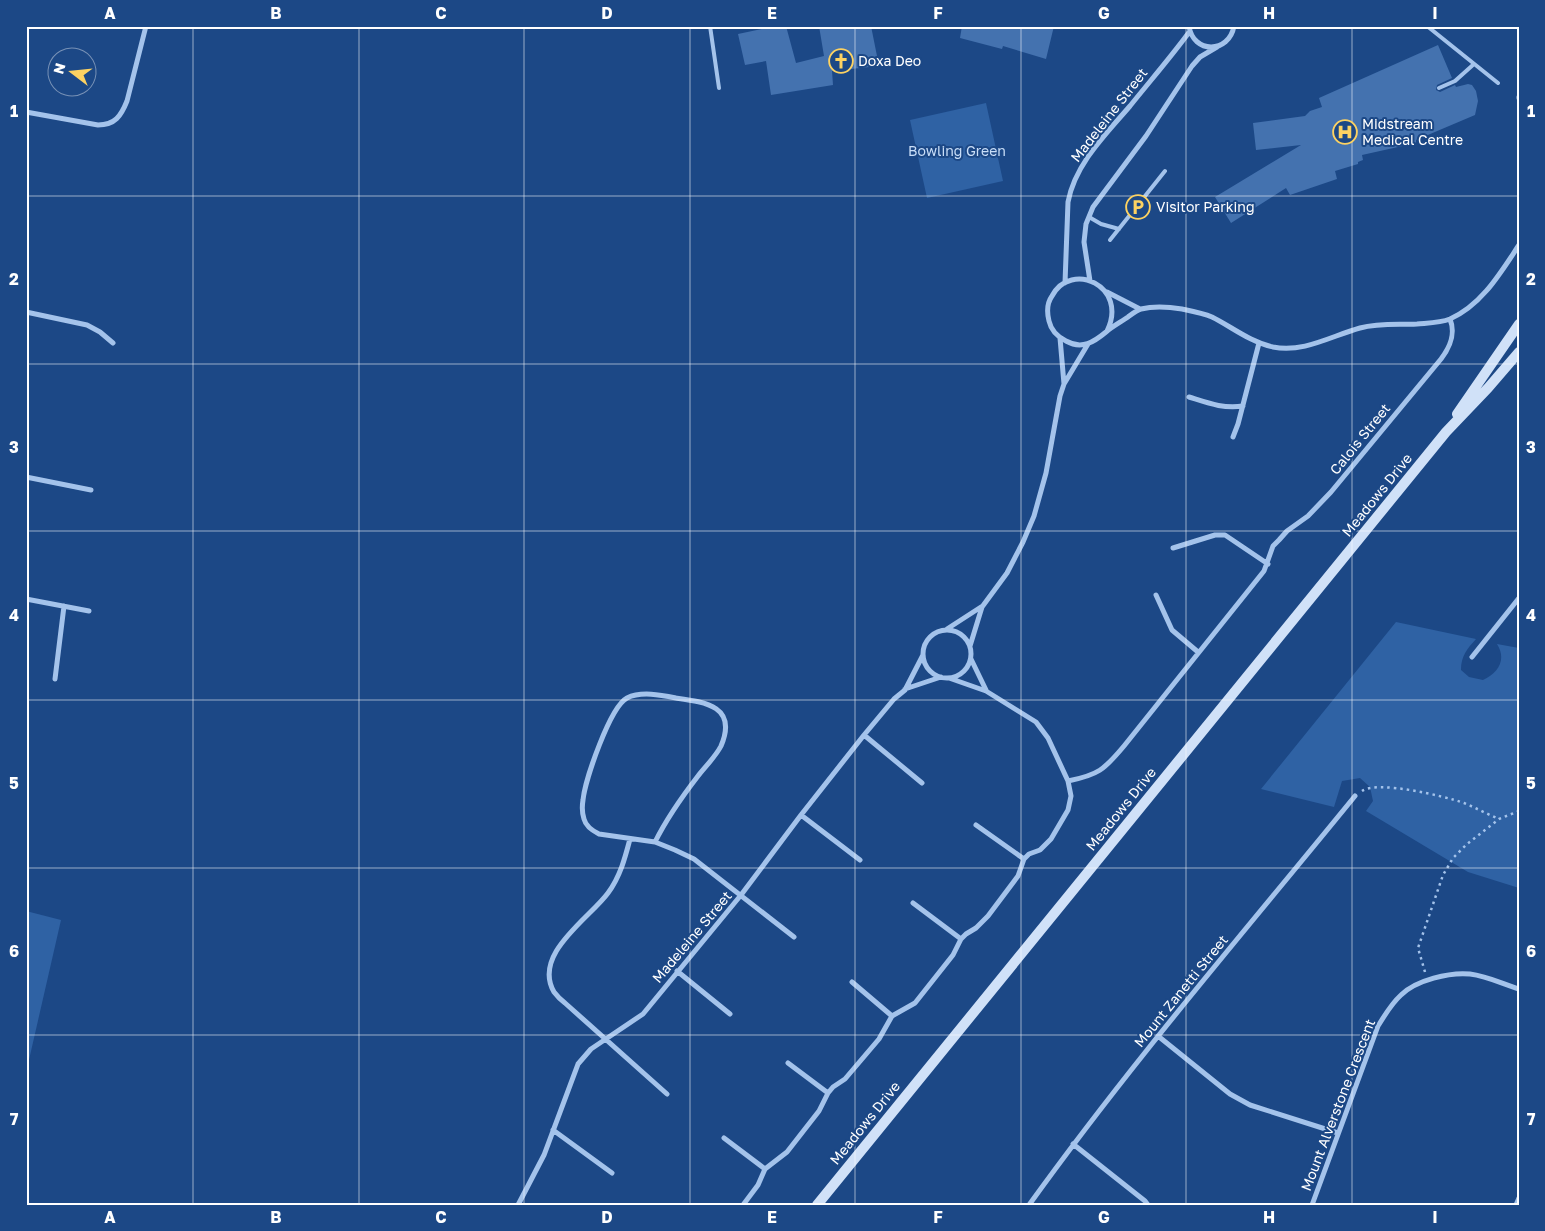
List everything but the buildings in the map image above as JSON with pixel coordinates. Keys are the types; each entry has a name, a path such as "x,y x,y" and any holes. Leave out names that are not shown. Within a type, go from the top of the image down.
{"street":[{"path":"26,112 98,125 107,125 116,121 123,113 127,101 146,26"},
{"path":"1090,281 1084,242 1086,224 1093,206 1146,136 1192,66 1200,57 1224,44 1230,38 1234,26"},
{"name":"Madeleine Street","path":"1064,384 1060,338 1049,323 1048,304 1052,295 1065,283 1068,202 1076,175 1174,52 1190,29 1197,42 1203,46 1217,47"},
{"path":"1106,292 1140,309 1175,308 1210,316 1260,343 1274,347 1294,348 1314,344 1369,326 1423,324 1450,319 1471,305 1488,289 1519,245"},
{"path":"1065,283 1078,279 1090,281 1099,285 1106,292 1111,300 1113,310 1112,321 1107,331"},
{"name":"Madeleine Street","path":"971,659 970,646 982,606 1006,573 1023,542 1034,516 1046,473 1060,396 1064,384 1088,344 1140,309"},
{"path":"26,312 87,325 100,332 113,343"},
{"name":"Calois Street","path":"1068,781 1088,777 1099,772 1112,761 1264,571 1274,546 1287,531 1312,512 1331,492 1441,359 1452,342 1453,326 1450,319"},
{"name":"Meadows Drive","path":"1446,432 1479,380 1519,324"},
{"path":"1060,338 1077,345 1088,344"},
{"path":"1233,437 1237,429 1260,343"},
{"name":"Meadows Drive","path":"817,1205 1446,432 1519,352"},
{"path":"1189,397 1218,406 1232,408 1243,406"},
{"path":"26,477 91,490"},
{"path":"1173,548 1215,535 1225,535 1268,564"},
{"path":"1156,595 1172,630 1198,652"},
{"path":"1472,657 1519,598"},
{"path":"26,599 89,611"},
{"path":"55,679 64,606"},
{"name":"Madeleine Street","path":"905,690 923,655 924,647 932,634 947,629 982,606"},
{"path":"947,629 961,634 967,639 970,646"},
{"path":"923,655 928,669 941,678"},
{"path":"950,678 964,671 971,659"},
{"path":"971,659 986,691"},
{"name":"Madeleine Street","path":"518,1205 544,1155 578,1064 591,1049 605,1038 643,1014 741,895 864,736 894,699 905,690 941,678 950,678 986,691 1036,722 1048,738 1068,781"},
{"path":"655,842 672,810 721,747 725,723 723,716 715,707 704,702 658,695 636,694 626,698 618,706 612,717 591,770 583,800 584,821 591,830 599,834 655,842 694,859 794,937"},
{"path":"864,736 922,782"},
{"path":"742,1205 758,1185 765,1169 787,1152 819,1112 828,1093 845,1078 879,1039 892,1016 915,1003 953,955 961,939 988,916 1018,876 1024,859 1028,854 1040,850 1060,824 1068,810 1070,796 1068,781"},
{"name":"Mount Zanetti Street","path":"1029,1205 1073,1144 1158,1036 1356,796"},
{"path":"801,815 860,860"},
{"path":"976,825 1024,859"},
{"path":"630,839 620,872 610,891 598,906 564,940 555,954 550,981 555,992 667,1094"},
{"path":"913,903 961,939"},
{"path":"677,972 730,1014"},
{"name":"Mount Alverstone Crescent","path":"1312,1205 1378,1026 1390,1006 1403,993 1438,976 1471,974 1519,989"},
{"path":"852,982 892,1016"},
{"path":"1158,1036 1230,1094 1250,1105 1338,1133"},
{"path":"788,1063 828,1093"},
{"path":"553,1130 612,1173"},
{"path":"724,1138 765,1169"},
{"path":"1073,1144 1145,1200 1148,1205"},
{"path":"1516,1205 1519,1198"}],"lane":[{"path":"710,26 719,88"},
{"path":"1427,26 1498,83"},
{"path":"1439,88 1455,80 1474,64"},
{"path":"1110,240 1165,171"},
{"path":"1089,217 1101,224 1119,229"}],"path":[{"path":"1356,796 1367,788 1399,788 1463,803 1499,819"},
{"path":"1428,980 1418,948 1443,875 1453,858 1466,844 1499,819 1519,811"}],"green space":[{"name":"Bowling Green","path":"986,103 1003,181 927,198 910,120"},
{"path":"1396,622 1476,639 1465,653 1461,670 1469,677 1483,680 1497,670 1501,661 1500,650 1497,644 1519,648 1519,888 1468,872 1366,811 1373,801 1370,787 1360,778 1342,781 1334,807 1261,789"},
{"path":"26,911 61,920 26,1073"}],"place":[{"name":"Doxa Deo","path":"841,61"},
{"name":"Midstream Medical Centre","path":"1345,132"},
{"name":"Visitor Parking","path":"1138,207"}]}
